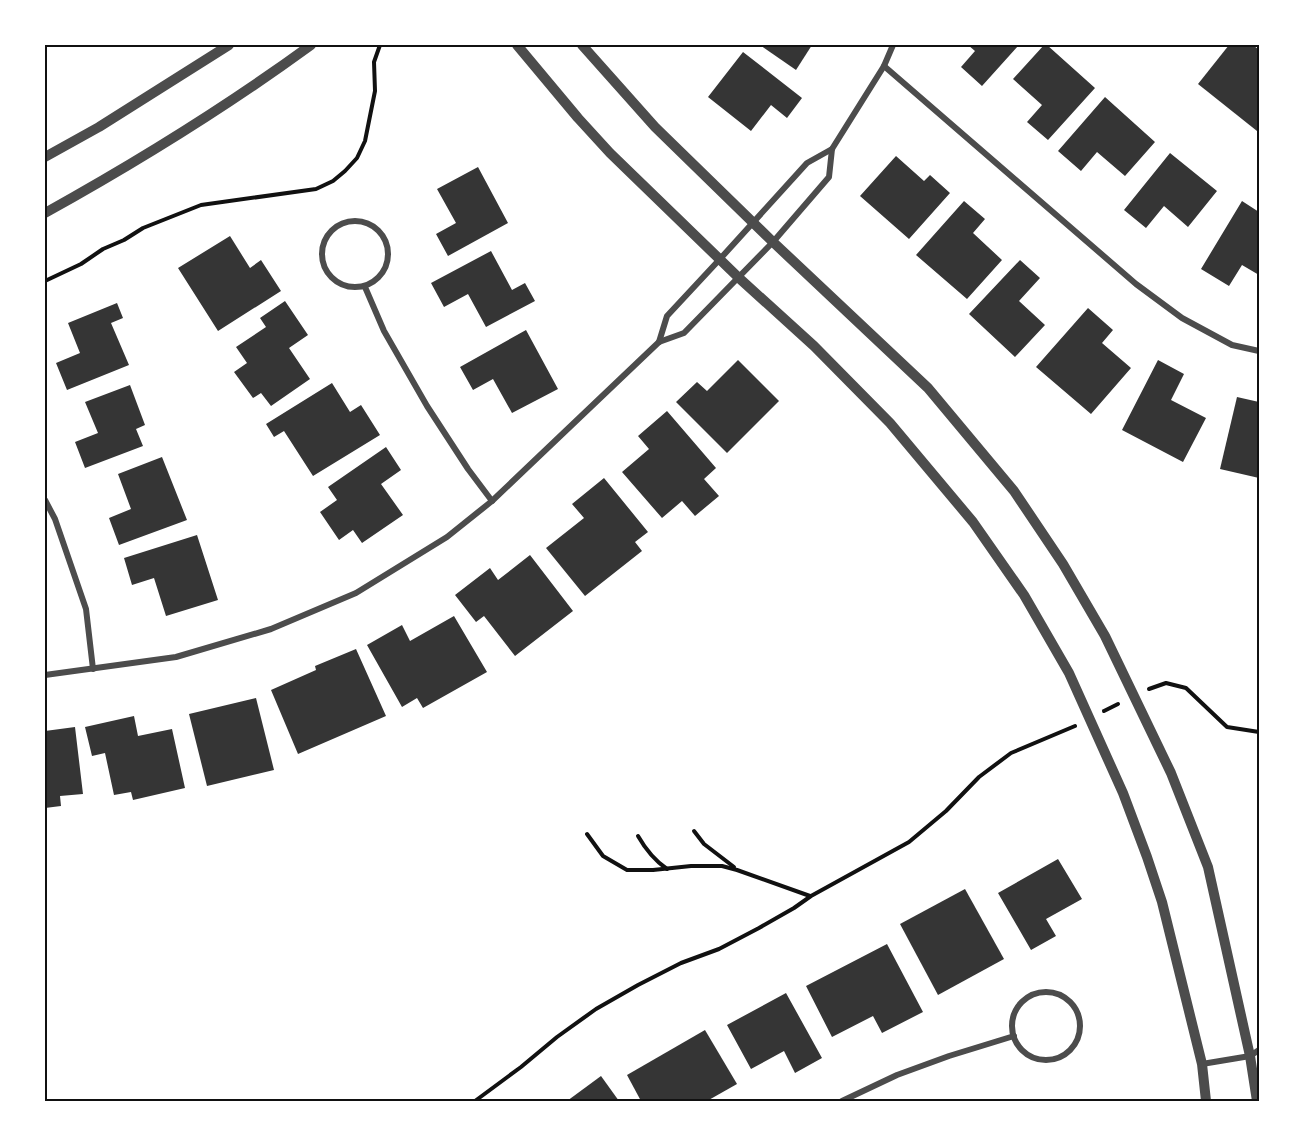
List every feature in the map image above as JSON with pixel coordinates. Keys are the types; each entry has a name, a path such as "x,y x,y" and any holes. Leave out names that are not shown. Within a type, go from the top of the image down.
{"street":[{"path":"45,157 99,128 229,45"},
{"path":"45,213 112,177 202,121 311,45"},
{"path":"517,45 610,153 739,278 814,346 891,423 973,522 1024,595 1069,673 1123,793 1147,857 1162,902 1202,1064 1206,1101"},
{"path":"582,45 655,127 928,388 1014,491 1064,564 1105,636 1171,773 1208,867 1256,1056 1257,1101"},
{"path":"45,675 176,657 271,629 356,593 447,537 492,501 659,342 684,333 773,242 829,177 832,149 884,66 893,45"},
{"path":"884,66 1136,284 1192,324 1232,345 1259,351"},
{"path":"659,342 667,316 807,163 832,149"},
{"path":"345,222 366,223 383,236 387,245 387,266 382,275 365,287 354,288 334,281 322,264 321,253 328,233 345,222"},
{"path":"365,287 384,330 427,406 492,501"},
{"path":"45,500 55,519 86,609 93,669"},
{"path":"1048,992 1069,1001 1079,1020 1077,1040 1063,1055 1054,1059 1034,1058 1025,1053 1014,1036 1012,1025 1019,1005 1038,993 1048,992"},
{"path":"842,1101 897,1075 1014,1036"},
{"path":"1202,1064 1256,1056"}],"path":[{"path":"45,281 81,264 142,228 167,220 190,208 316,189 333,181 357,158 365,141 375,91 374,62 380,45"},
{"path":"475,1101 557,1036 596,1009 681,963 719,949 759,928 811,896 909,842 946,811 979,777 1011,753 1071,728 1153,687 1166,683 1186,688 1227,727 1259,732"},
{"path":"694,831 704,844 737,870"},
{"path":"587,834 603,856 627,870 722,866 811,896"},
{"path":"638,836 657,862 668,869"}],"building":[{"path":"760,45 812,45 796,70"},
{"path":"968,45 1019,45 982,86 961,67 975,51"},
{"path":"1044,45 1047,45 1095,88 1048,140 1027,122 1042,105 1013,79"},
{"path":"1229,45 1253,45 1259,50 1259,129 1257,131 1198,84"},
{"path":"743,52 802,98 787,118 771,105 751,131 708,97"},
{"path":"1105,97 1155,142 1125,176 1097,152 1081,171 1058,151"},
{"path":"1170,153 1217,191 1188,227 1164,206 1146,228 1124,210"},
{"path":"896,156 924,181 930,175 950,193 909,239 860,196"},
{"path":"478,167 508,223 448,256 436,234 456,223 437,189"},
{"path":"964,201 985,219 973,233 1002,260 967,299 916,255"},
{"path":"1242,201 1259,212 1259,275 1242,265 1229,286 1201,269"},
{"path":"230,236 250,268 261,260 281,291 218,331 178,268"},
{"path":"491,251 512,290 525,283 535,301 486,327 468,294 444,307 431,283"},
{"path":"1020,260 1040,278 1019,301 1045,325 1015,357 969,314"},
{"path":"285,301 308,335 289,348 310,379 271,406 261,393 253,398 234,372 247,363 236,347 266,327 260,318"},
{"path":"117,303 123,318 111,323 129,365 67,390 56,363 80,353 68,323"},
{"path":"1088,308 1113,330 1102,343 1131,368 1091,414 1036,367"},
{"path":"526,330 558,389 512,413 493,379 473,390 460,367"},
{"path":"738,360 779,401 727,453 676,402 697,382 707,391"},
{"path":"1158,360 1184,374 1171,400 1206,418 1183,462 1122,430"},
{"path":"332,383 350,412 361,405 380,435 313,476 284,431 274,437 266,424"},
{"path":"130,385 145,425 136,429 143,446 85,468 75,442 98,433 85,402"},
{"path":"1237,397 1259,402 1259,478 1220,469"},
{"path":"667,411 716,468 704,479 719,496 695,516 682,501 662,518 622,472 649,449 638,436"},
{"path":"386,447 401,470 381,484 403,515 362,543 353,530 339,540 320,512 337,500 328,487"},
{"path":"162,457 187,520 119,545 109,518 131,509 118,474"},
{"path":"604,478 648,532 635,542 642,551 585,596 546,548 584,518 572,504"},
{"path":"197,535 218,600 166,616 154,578 132,585 124,558"},
{"path":"530,555 573,611 515,656 484,616 476,622 455,595 490,568 498,580"},
{"path":"454,616 487,672 423,708 417,698 402,707 367,645 402,625 410,641"},
{"path":"356,649 386,716 298,754 271,690 316,670 315,666"},
{"path":"256,698 274,770 207,786 189,714"},
{"path":"134,716 138,736 172,729 185,788 133,800 131,792 114,795 105,753 92,756 85,727"},
{"path":"75,727 83,794 60,796 61,806 45,808 45,731"},
{"path":"1058,859 1082,899 1046,919 1056,936 1031,950 998,893"},
{"path":"965,889 1004,959 938,995 900,924"},
{"path":"887,944 923,1012 882,1033 873,1016 832,1037 806,986"},
{"path":"786,993 822,1058 795,1073 784,1051 751,1069 727,1025"},
{"path":"705,1030 737,1084 707,1101 641,1101 627,1075"},
{"path":"601,1076 619,1101 567,1101"}]}
